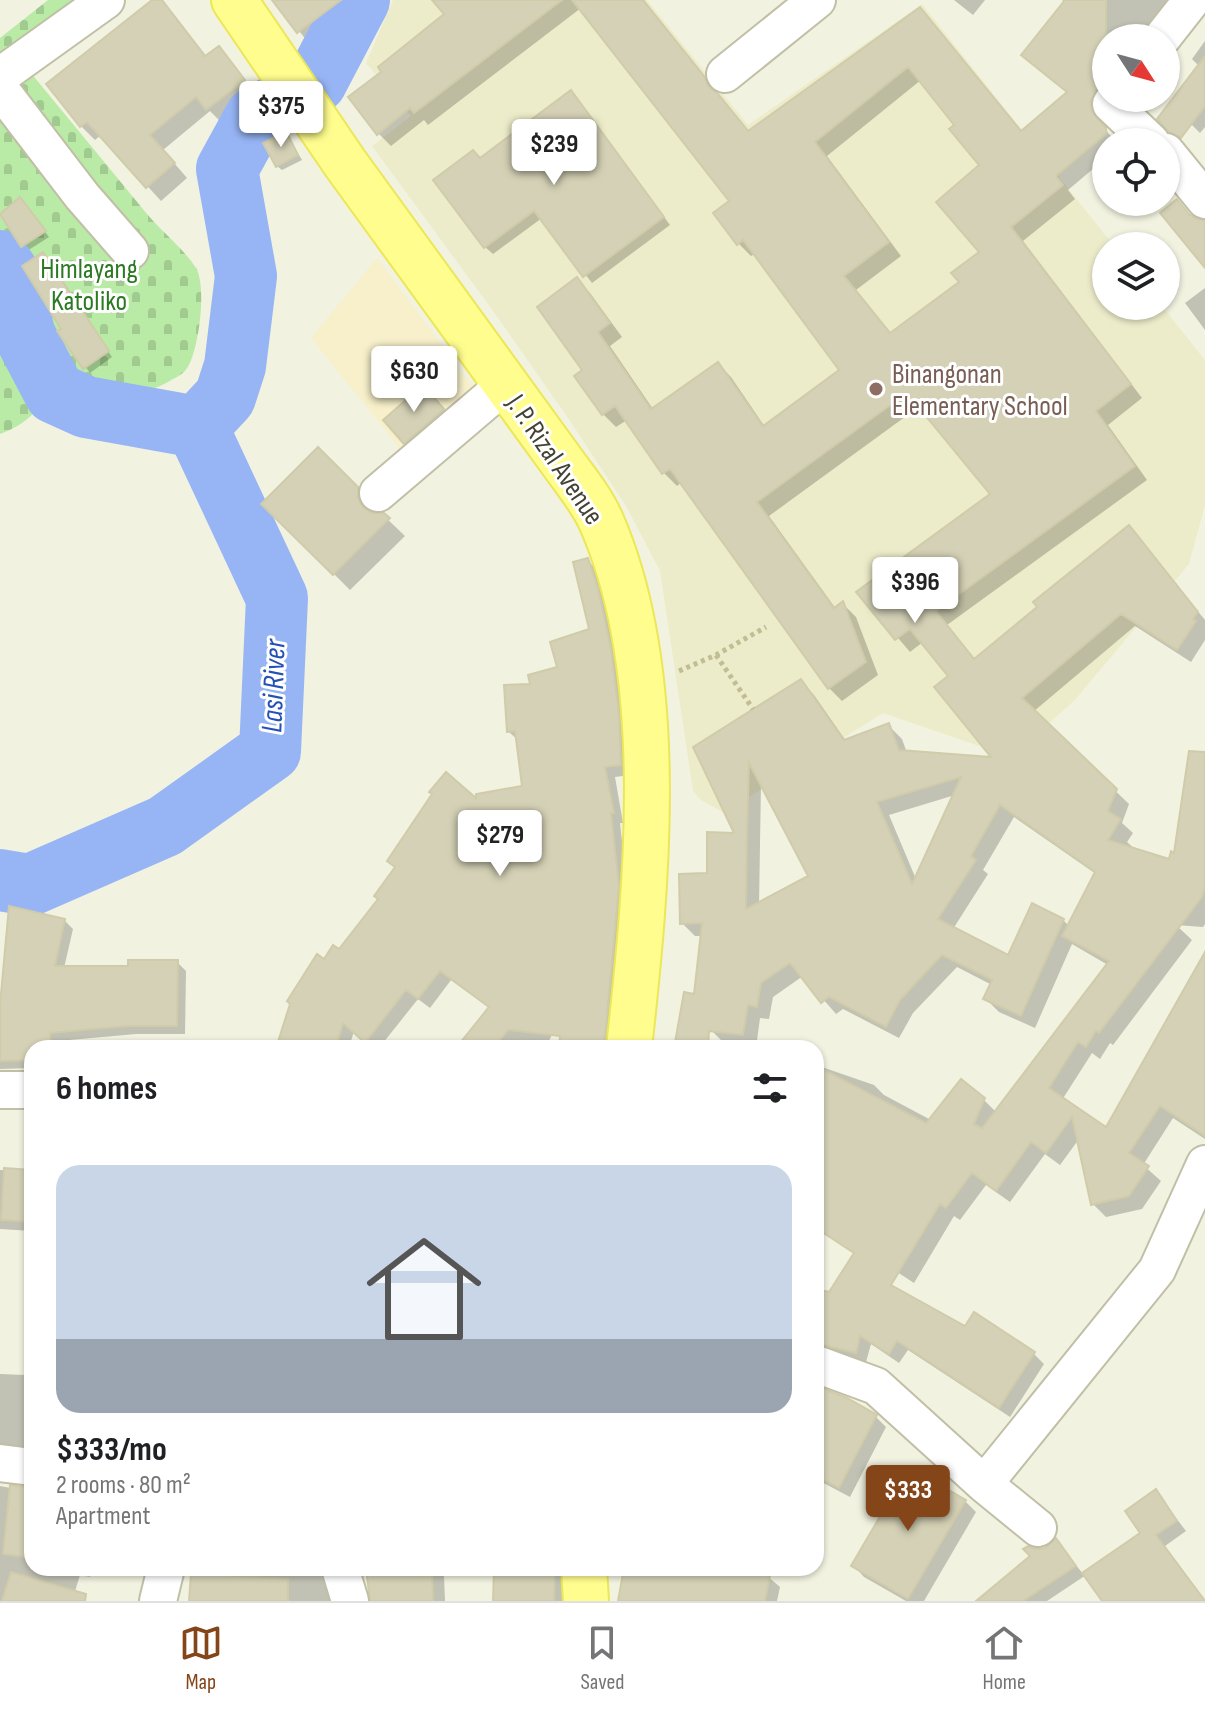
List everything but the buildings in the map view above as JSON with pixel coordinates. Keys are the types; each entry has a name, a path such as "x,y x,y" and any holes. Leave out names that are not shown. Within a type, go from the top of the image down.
{"main road":[{"name":"J. P. Rizal Avenue","path":"234,0 345,163 600,519 627,592 640,678 648,772 630,1040"},
{"path":"584,1576 586,1601"}],"street":[{"path":"0,76 106,0"},
{"path":"1173,24 1192,0"},
{"path":"725,74 804,4"},
{"path":"0,89 82,196 130,251"},
{"path":"1119,112 1136,128"},
{"path":"1180,169 1205,200"},
{"path":"378,493 506,384"},
{"path":"0,1090 24,1090"},
{"path":"984,1484 1157,1270 1205,1164"},
{"path":"824,1367 876,1386 984,1484 1038,1528"},
{"path":"0,1463 24,1466"},
{"path":"158,1601 164,1576"},
{"path":"342,1576 350,1601"}],"path":[{"path":"679,671 716,655 766,627"},
{"path":"716,655 753,709"}],"shaded area":[{"name":"Binangonan Elementary School","path":"393,0 647,0 748,125 922,4 1103,232 1092,232 1092,320 1173,320 1205,360 1205,505 1189,564 1075,700 1011,757 883,713 724,813 701,800 693,791 660,571 626,506 568,418 372,146 411,116 366,63"},
{"path":"377,258 476,391 403,452 311,338"}],"green space":[{"name":"Himlayang Katoliko","path":"48,0 73,0 12,50 147,214 196,268 201,289 200,318 191,360 178,376 154,388 128,392 102,388 65,371 30,417 0,434 0,38"}],"waterway":[{"name":"Lasi River","path":"0,261 8,273 25,336 55,393 86,407 197,427 225,397 235,366 246,276 227,169 255,118 316,82 359,0"},
{"name":"Lasi River","path":"0,880 30,885 165,826 270,751 277,598 197,427"}],"place":[{"name":"Binangonan Elementary School","path":"876,389"}]}
